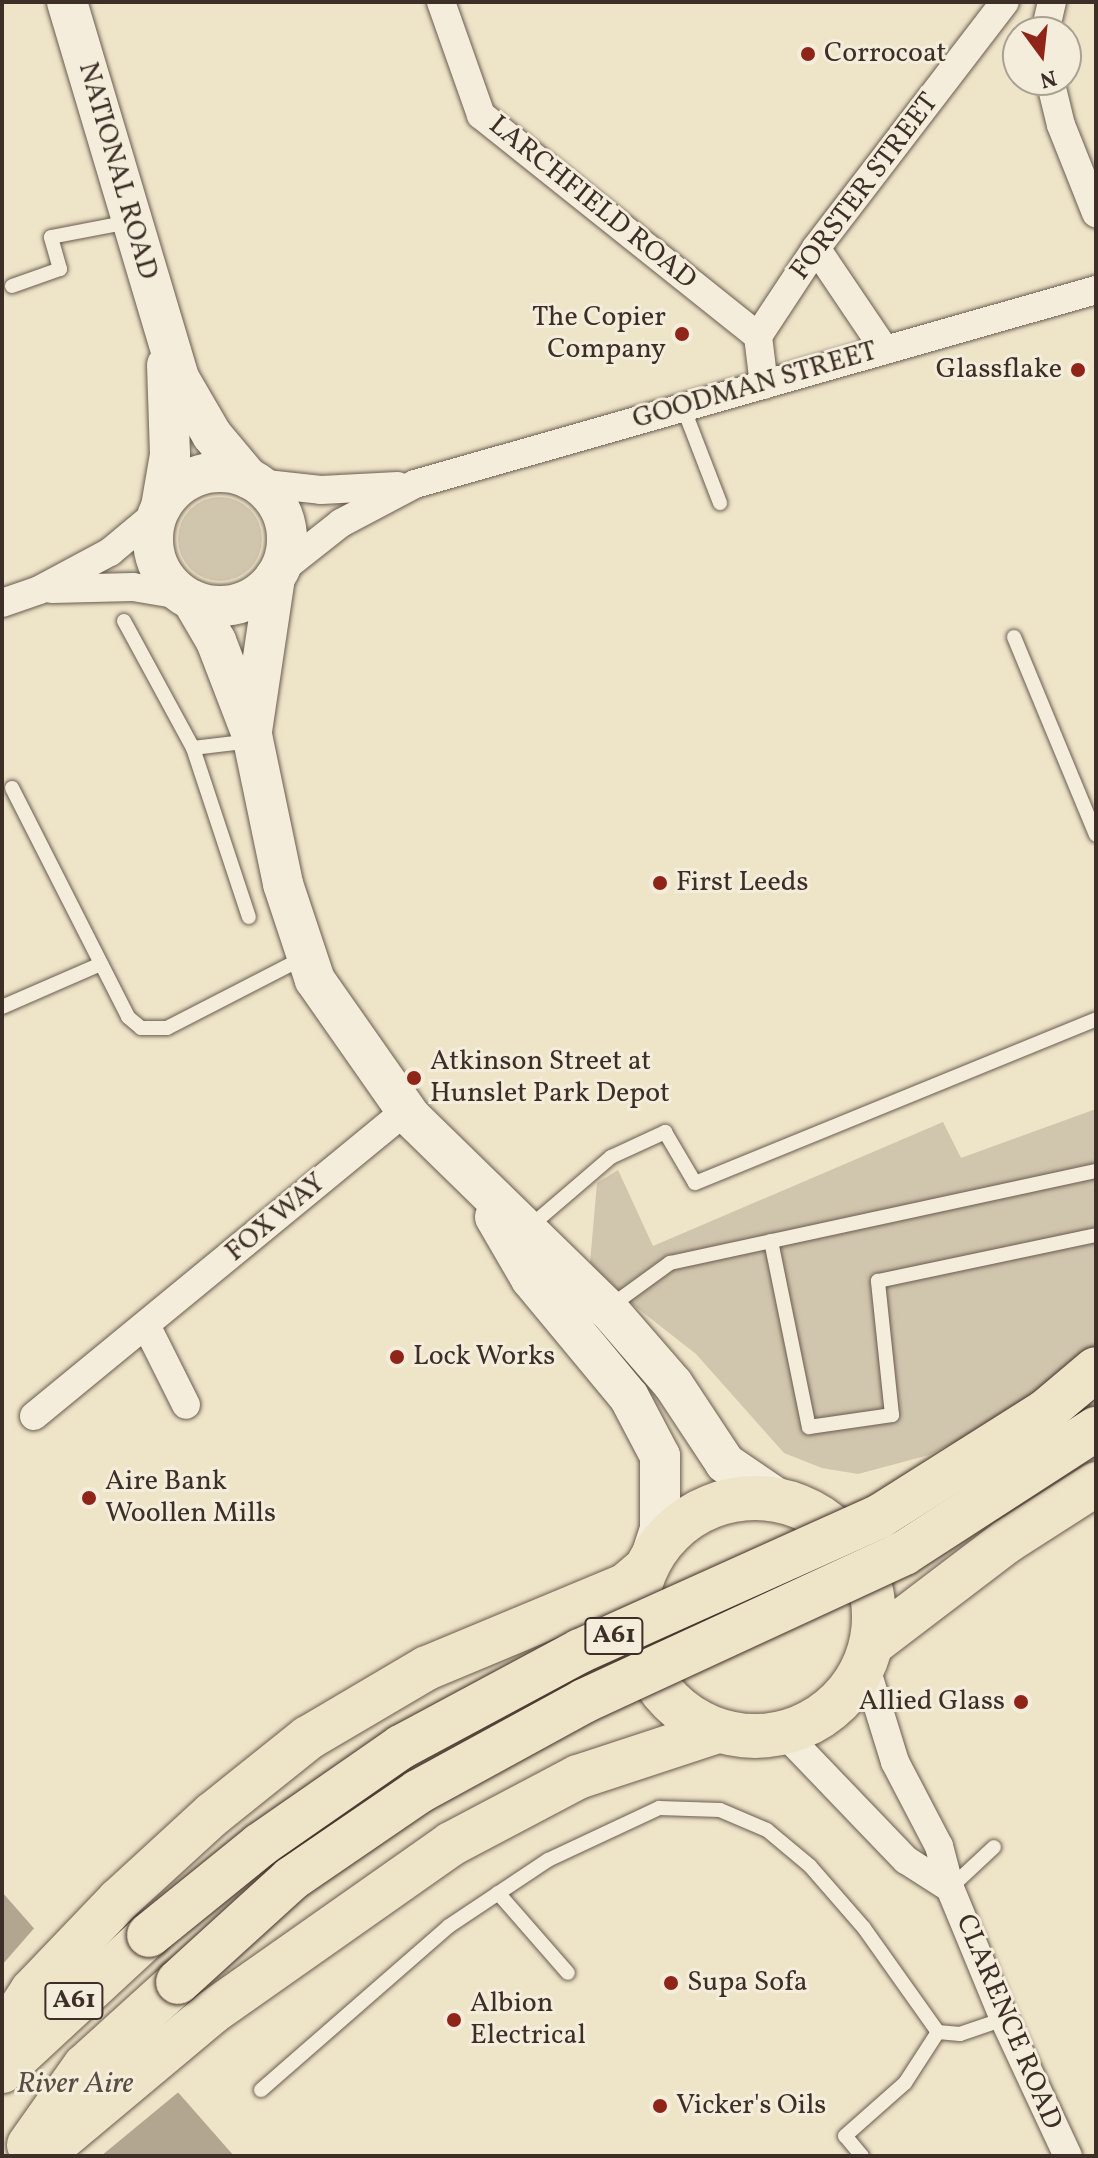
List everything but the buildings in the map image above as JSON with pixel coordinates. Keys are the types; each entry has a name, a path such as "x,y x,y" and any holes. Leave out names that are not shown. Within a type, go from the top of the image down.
{"main road":[{"name":"A61","path":"2,2071 149,1935 260,1845 401,1747 580,1651 880,1516 1046,1411 1096,1369"},
{"path":"2,2037 32,1991 119,1900 213,1814 308,1738 427,1668 626,1585 647,1564 667,1536 701,1509 742,1497 794,1504 878,1504 1096,1428"},
{"name":"A61","path":"22,2156 85,2066 291,1879 418,1792 584,1701 904,1553 1096,1428"},
{"path":"647,1564 635,1623 642,1658 660,1690 686,1714 718,1731 754,1737 784,1733 813,1722 843,1699 869,1654 1007,1541 1096,1484"},
{"path":"794,1504 837,1529 862,1561 873,1589 869,1654"},
{"path":"40,2156 212,2012 451,1844 578,1777 718,1731"}],"street":[{"name":"NATIONAL ROAD","path":"67,2 133,221 165,341 199,415 253,481"},
{"name":"FORSTER STREET","path":"758,336 816,248 1005,2"},
{"name":"LARCHFIELD ROAD","path":"452,9 481,115 758,336"},
{"path":"1054,96 1061,125 1096,213"},
{"path":"816,248 884,349"},
{"name":"GOODMAN STREET","path":"277,574 341,523 415,484 1096,290"},
{"path":"758,336 764,385"},
{"name":"NATIONAL ROAD","path":"160,510 170,455 165,341"},
{"path":"2,603 39,590 110,552 160,510 172,492 198,476 223,472 253,481 270,494 284,520 285,553 277,574 252,738"},
{"name":"GOODMAN STREET","path":"253,481 321,490 415,484"},
{"path":"160,510 153,543 158,566 189,598 216,641 252,738 283,884 315,980 406,1110 474,1182 608,1309 673,1384 725,1463 794,1504"},
{"path":"39,590 120,586 233,605 253,597 277,574"},
{"name":"FOX WAY","path":"34,1416 147,1327 406,1110"},
{"path":"474,1182 531,1279 629,1397 651,1436 660,1456 664,1489 660,1529 647,1564"},
{"path":"147,1327 186,1405"},
{"name":"CLARENCE ROAD","path":"869,1654 895,1762 939,1846 950,1888 1004,2019 1068,2156"},
{"name":"CLARENCE ROAD","path":"784,1733 906,1860 950,1888"}],"lane":[{"path":"12,286 60,269 51,237 133,221"},
{"path":"683,407 720,503"},
{"path":"124,621 193,748 249,917"},
{"path":"1014,637 1096,835"},
{"path":"193,748 252,738"},
{"path":"12,788 128,1017 141,1028 167,1028 307,956"},
{"path":"2,1007 101,964"},
{"path":"526,1229 611,1157 665,1132 695,1183 1096,1019"},
{"path":"608,1309 670,1263 1096,1171"},
{"path":"771,1241 809,1427 892,1415 878,1281 1096,1235"},
{"path":"261,2090 449,1926 548,1860 659,1808 720,1810 767,1830 810,1866 864,1928 938,2032 960,2034 1004,2019"},
{"path":"950,1888 994,1847"},
{"path":"498,1893 568,1973"},
{"path":"862,2156 845,2136 905,2083 938,2032"}],"shaded area":[{"path":"220,497 236,500 250,509 259,523 262,539 259,555 250,569 236,578 220,581 204,578 190,569 181,555 178,539 181,523 190,509 204,500"},
{"path":"1096,1109 1096,1379 1049,1394 929,1455 858,1474 822,1468 784,1453 696,1354 604,1282 590,1263 597,1183 618,1170 653,1246 943,1122 961,1158"}],"water":[{"name":"River Aire","path":"2,1892 234,2156 13,2156 2,2143"}],"pier":[{"name":"River Aire","path":"37,1925 181,2090 101,2156 8,2156 2,2149 2,1965"}],"place":[{"name":"Corrocoat","path":"808,54"},
{"name":"The Copier Company","path":"682,334"},
{"name":"Glassflake","path":"1078,370"},
{"name":"First Leeds","path":"660,883"},
{"name":"Atkinson Street at Hunslet Park Depot","path":"414,1078"},
{"name":"Lock Works","path":"397,1357"},
{"name":"Aire Bank Woollen Mills","path":"89,1498"},
{"name":"Allied Glass","path":"1021,1702"},
{"name":"Supa Sofa","path":"671,1983"},
{"name":"Albion Electrical","path":"454,2020"},
{"name":"Vicker's Oils","path":"660,2106"}]}
